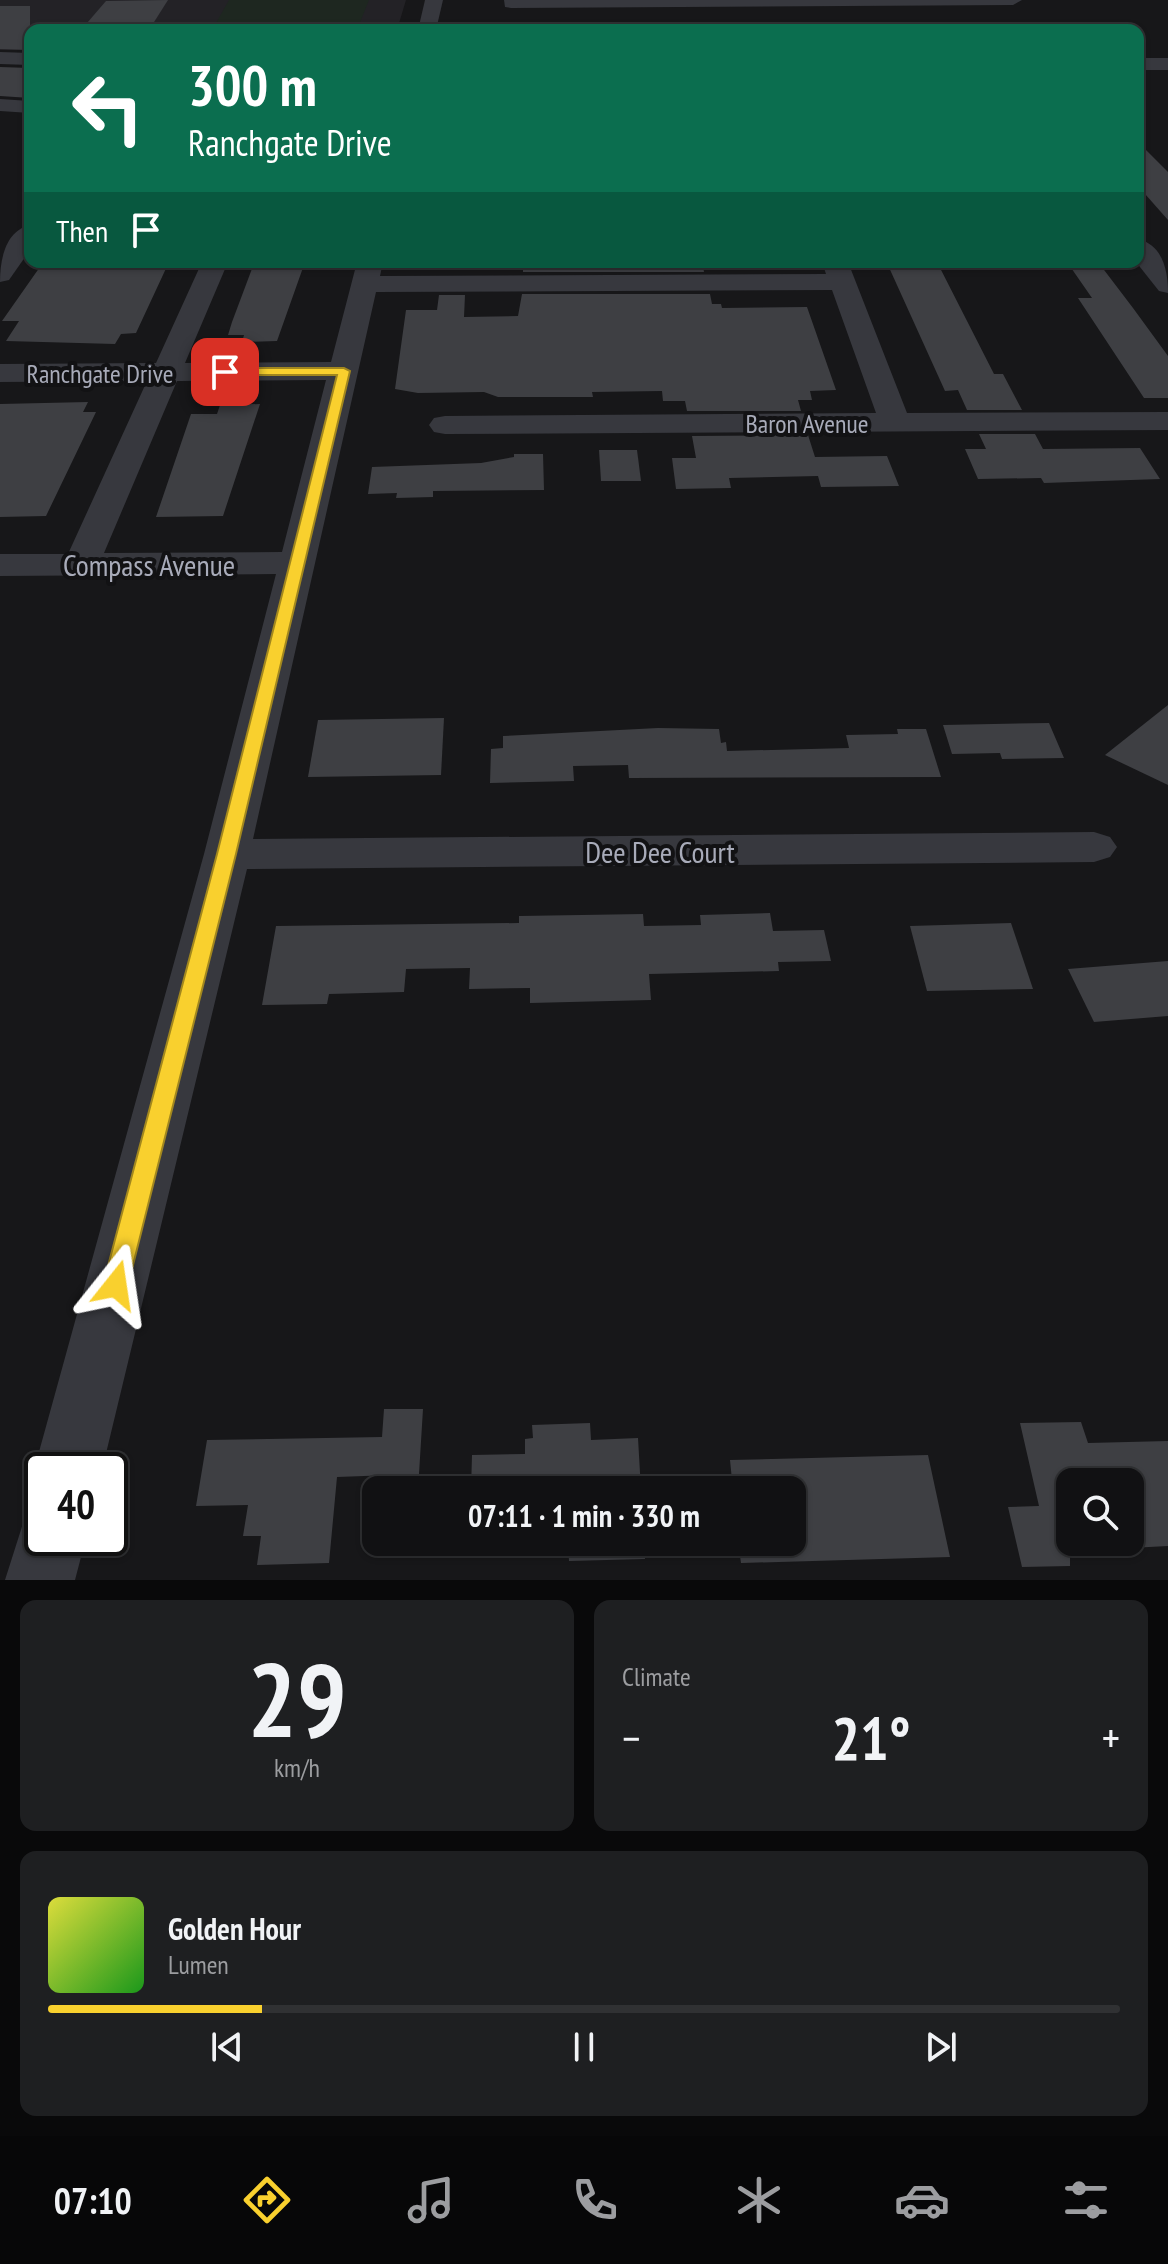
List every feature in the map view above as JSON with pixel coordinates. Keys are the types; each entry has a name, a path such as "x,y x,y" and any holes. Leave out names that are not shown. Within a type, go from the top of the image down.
{"street":[{"path":"428,24 434,0"},
{"path":"967,0 981,18"},
{"path":"511,3 1013,0"},
{"path":"0,41 24,41"},
{"path":"0,58 24,59"},
{"path":"1144,64 1168,64"},
{"path":"0,105 24,107"},
{"path":"0,274 24,240"},
{"path":"1144,255 1168,285"},
{"path":"81,565 212,268"},
{"path":"73,1452 227,854 368,273 839,272 895,423"},
{"name":"Ranchgate Drive","path":"0,373 344,371"},
{"name":"Baron Avenue","path":"445,425 1168,421"},
{"name":"Compass Avenue","path":"0,565 298,563"},
{"name":"Dee Dee Court","path":"227,854 1094,847"},
{"path":"40,1580 46,1556"}],"shaded area":[{"path":"0,0 406,0 399,24 24,24 24,50 0,50"},
{"path":"229,0 369,0 359,24 215,24"}],"building":[{"path":"168,0 153,24 86,24 106,1"},
{"path":"0,6 30,6 30,24 24,24 24,50 0,49"},
{"path":"0,67 24,68 24,98 0,96"},
{"path":"1144,148 1168,172 1168,220 1144,193"},
{"path":"39,268 166,268 136,333 121,334 115,344 6,341 19,321 2,321"},
{"path":"252,268 303,268 277,341 242,342 244,335 228,335"},
{"path":"523,268 703,268 704,272 523,272"},
{"path":"889,268 940,268 994,374 1003,374 1022,410 967,410 958,390 945,391"},
{"path":"1071,268 1103,268 1133,308 1168,356 1168,398 1144,398 1078,298 1092,298"},
{"path":"522,294 710,294 712,304 721,304 722,308 807,307 836,390 810,391 812,400 798,400 801,411 687,411 685,401 663,401 662,391 592,392 593,397 498,397 484,392 418,393 395,389 406,310 437,310 439,295 465,295 464,317 518,316"},
{"path":"88,402 83,412 96,412 46,516 0,517 0,404"},
{"path":"260,404 223,516 156,517 191,414 217,414 220,405"},
{"path":"979,434 1035,434 1043,449 1140,448 1160,479 1044,483 1041,478 978,479 965,449 986,449"},
{"path":"808,435 815,457 887,456 899,486 821,487 818,476 729,478 731,488 676,489 672,458 696,458 692,436"},
{"path":"599,450 637,450 641,481 601,481"},
{"path":"514,454 543,454 544,490 433,491 433,497 396,498 397,493 368,494 372,467 481,463 514,457"},
{"path":"1168,705 1168,785 1105,755"},
{"path":"444,718 441,775 308,777 318,720"},
{"path":"1049,723 1064,758 1002,759 1000,753 952,754 943,725"},
{"path":"658,728 719,729 721,743 726,742 727,751 849,748 846,735 898,734 897,729 926,729 941,777 629,778 628,765 573,766 574,781 490,783 491,749 503,748 503,736"},
{"path":"770,913 773,931 824,930 831,961 778,962 779,971 649,974 651,1000 530,1003 530,988 469,989 470,968 406,969 404,992 329,994 327,1004 262,1005 276,926 519,923 519,916 643,914 644,926 701,925 700,915"},
{"path":"1011,923 1033,989 927,991 910,926"},
{"path":"1168,961 1168,1016 1094,1022 1068,969"},
{"path":"384,1409 423,1409 419,1474 337,1477 329,1563 257,1565 261,1536 243,1536 248,1505 196,1506 207,1440 382,1437"},
{"path":"1081,1422 1088,1443 1168,1441 1168,1546 1144,1547 1144,1468 1056,1468 1056,1556 1070,1556 1070,1566 1022,1567 1008,1507 1039,1506 1020,1423"},
{"path":"590,1423 591,1440 638,1438 640,1476 471,1476 472,1455 525,1454 525,1439 533,1438 532,1425"},
{"path":"928,1455 950,1557 741,1563 740,1556 806,1556 806,1476 732,1476 730,1460"},
{"path":"569,1556 645,1556 645,1559 569,1561"}],"route":[{"path":"116,1285 227,854 344,371 225,372"}]}
